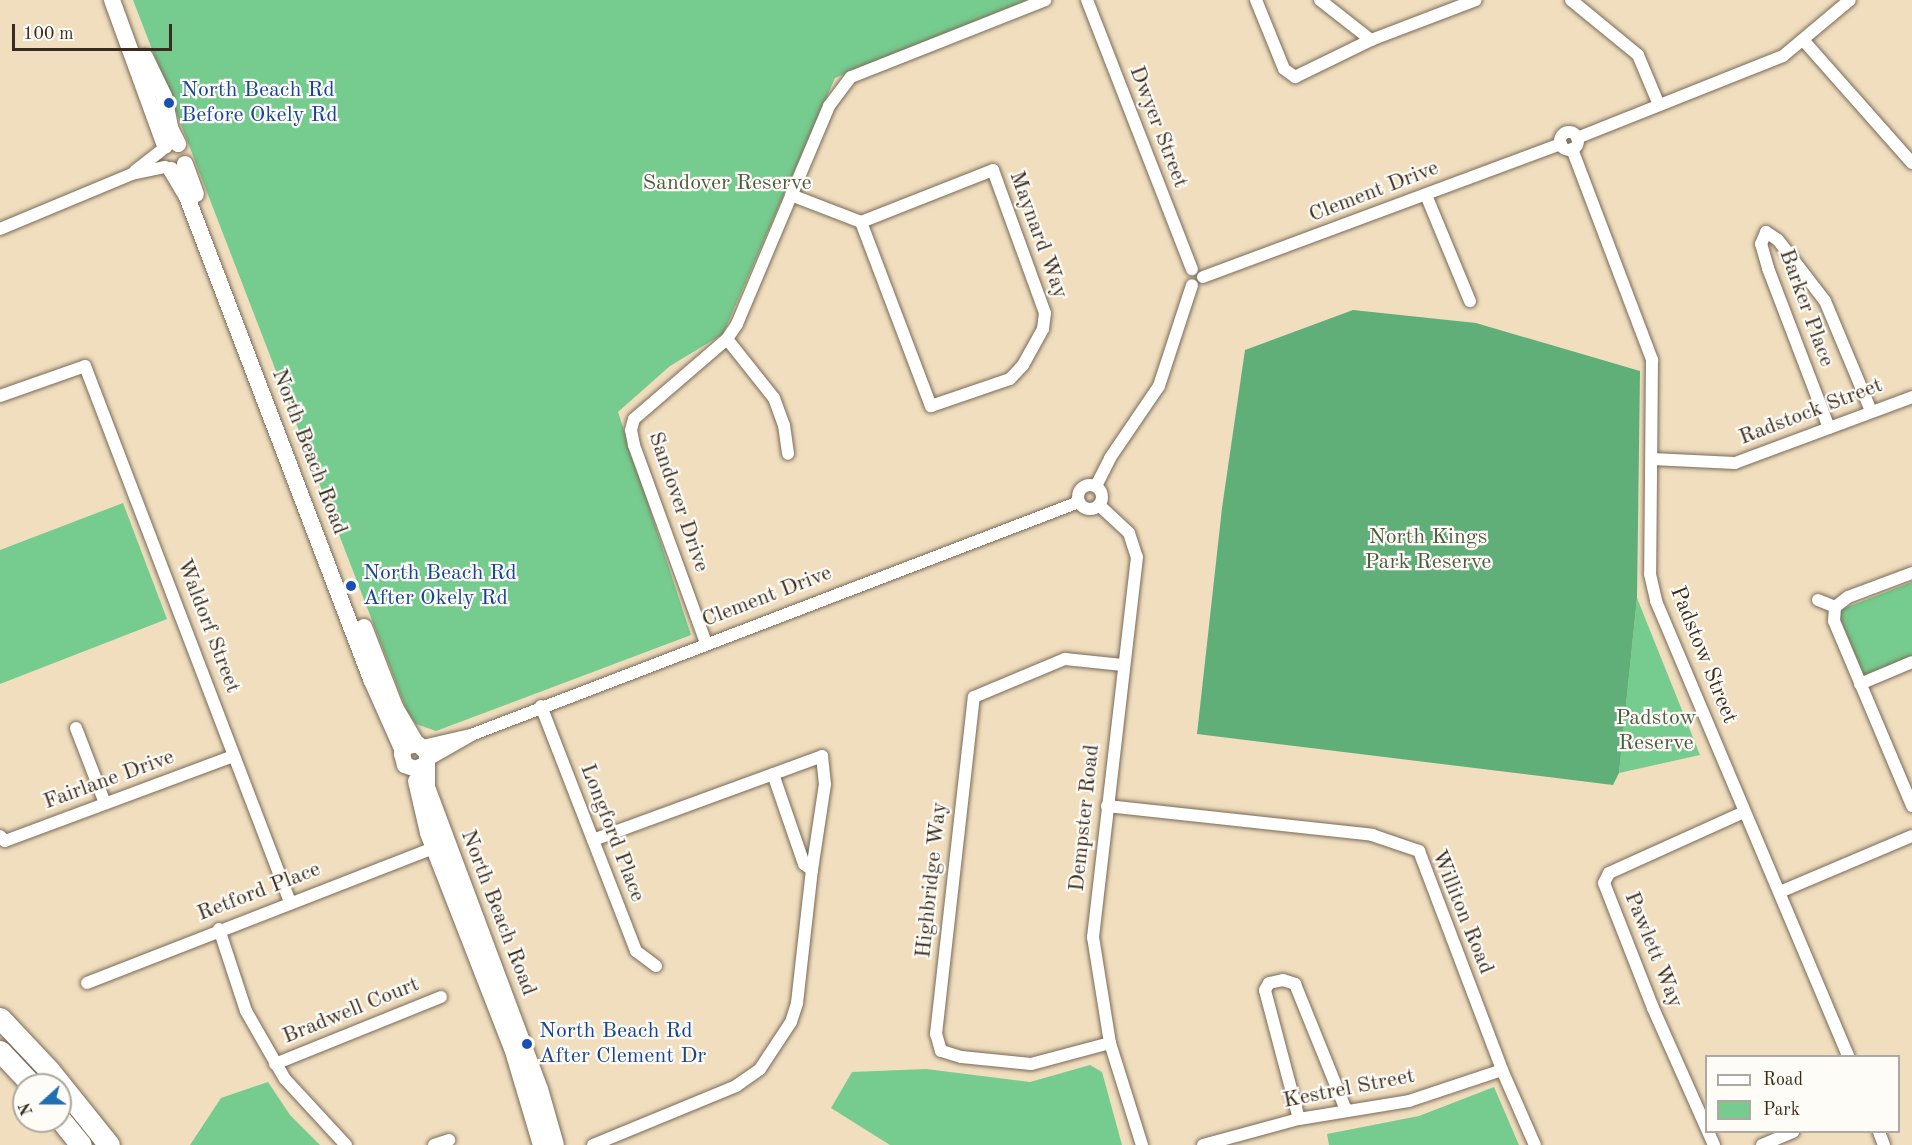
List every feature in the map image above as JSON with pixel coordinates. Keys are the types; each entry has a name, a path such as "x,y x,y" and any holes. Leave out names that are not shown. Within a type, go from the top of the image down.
{"highway":[{"path":"4,1024 49,1070 109,1145"},
{"path":"0,1051 21,1073"},
{"path":"71,1133 81,1145"}],"main road":[{"name":"North Beach Road","path":"112,0 371,680 417,755 440,845 512,1048 541,1145"},
{"name":"North Beach Road","path":"123,0 164,96 170,128 171,157"},
{"name":"North Beach Road","path":"440,845 540,1089 556,1145"}],"street":[{"name":"Sandover Drive","path":"706,643 630,430 634,419 727,339 829,106 851,77 1045,0"},
{"name":"Dwyer Street","path":"1087,0 1192,269"},
{"path":"1256,0 1288,76 1295,77 1371,40 1476,0"},
{"path":"1320,0 1371,40"},
{"path":"1571,0 1638,56 1659,105"},
{"name":"Clement Drive","path":"1203,277 1570,144 1659,105 1759,67 1804,41 1850,0"},
{"path":"1804,41 1912,163"},
{"name":"Padstow Street","path":"1570,144 1652,360 1650,574 1656,601 1848,1055"},
{"path":"0,229 171,157"},
{"name":"Maynard Way","path":"993,170 1045,313 1043,329 1023,365 1010,379 931,406 861,222 993,170"},
{"path":"791,195 861,222"},
{"path":"1426,195 1470,301"},
{"name":"Barker Place","path":"1829,428 1768,268 1761,244 1766,232 1778,240 1825,301 1871,411"},
{"path":"1192,269 1198,269 1203,277 1201,283 1192,285 1186,277 1192,269"},
{"name":"Clement Drive","path":"1079,502 1082,488 1096,486 1110,458 1159,386 1192,285"},
{"path":"727,339 774,398 784,425 788,454"},
{"name":"Waldorf Street","path":"0,396 85,366 290,902"},
{"name":"Radstock Street","path":"1652,459 1735,463 1912,397"},
{"path":"1096,486 1102,497 1100,505"},
{"name":"Clement Drive","path":"417,755 1079,502"},
{"name":"Clement Drive","path":"1079,502 1091,509 1100,505"},
{"name":"Dempster Road","path":"1100,505 1129,533 1137,557 1107,806 1094,937 1110,1043 1142,1145"},
{"path":"1912,573 1848,597 1835,607 1834,621 1912,807"},
{"path":"1818,600 1835,607"},
{"name":"Highbridge Way","path":"1110,1043 1031,1064 961,1057 941,1051 936,1034 974,697 1065,659 1123,665"},
{"path":"1860,684 1912,662"},
{"name":"Longford Place","path":"541,706 636,951 656,966"},
{"path":"76,728 105,803"},
{"name":"Fairlane Drive","path":"0,836 4,841 234,756"},
{"path":"592,840 822,756 825,784 812,870 797,1002 782,1038 760,1069 709,1101 593,1145"},
{"path":"773,774 804,864 812,870"},
{"name":"Williton Road","path":"1107,806 1372,835 1419,851 1502,1070 1535,1145"},
{"name":"Pawlett Way","path":"1705,1125 1653,1008 1604,883 1609,873 1744,812"},
{"path":"1780,892 1912,836"},
{"name":"Retford Place","path":"87,983 219,929 440,845"},
{"path":"219,929 246,1011 275,1064 285,1079 346,1145"},
{"path":"1299,1119 1265,990 1269,983 1283,980 1294,984 1346,1110"},
{"name":"Bradwell Court","path":"275,1064 441,997"},
{"name":"Kestrel Street","path":"1203,1145 1299,1119 1409,1101 1502,1070"},
{"path":"1762,1145 1789,1133"},
{"path":"434,1145 449,1140"}],"green space":[{"name":"Sandover Reserve","path":"133,0 1027,0 835,78 723,334 670,366 618,412 691,635 436,731 416,724 407,711"},
{"name":"North Kings Park Reserve","path":"1353,310 1476,323 1640,371 1637,598 1619,773 1613,785 1197,734 1222,508 1245,350"},
{"path":"123,503 167,619 0,684 0,550"},
{"path":"1912,582 1912,661 1866,680 1837,611"},
{"name":"Padstow Reserve","path":"1637,598 1700,755 1619,773"},
{"path":"1090,1065 1102,1072 1122,1145 890,1145 831,1108 852,1072 926,1069 1030,1082"},
{"path":"268,1082 290,1115 320,1145 190,1145 221,1098"},
{"path":"1494,1087 1519,1145 1329,1145 1327,1134 1419,1116"}],"place":[{"name":"North Beach Rd Before Okely Rd","path":"169,103"},
{"name":"North Beach Rd After Okely Rd","path":"351,586"},
{"name":"North Beach Rd After Clement Dr","path":"527,1044"}]}
